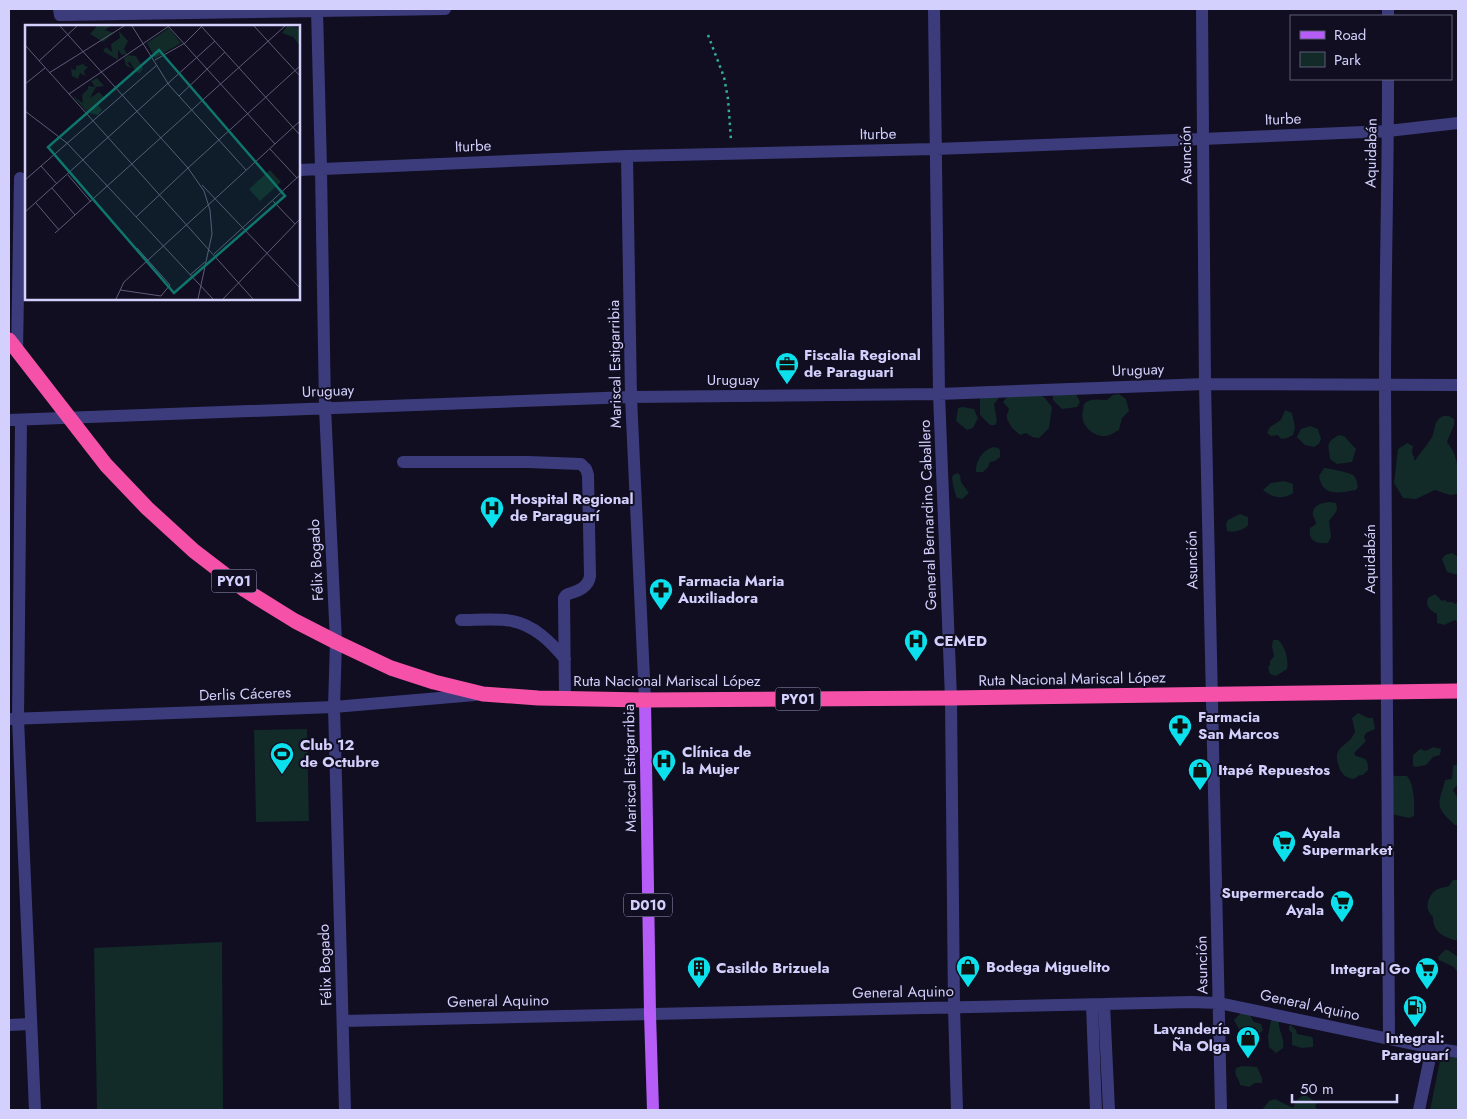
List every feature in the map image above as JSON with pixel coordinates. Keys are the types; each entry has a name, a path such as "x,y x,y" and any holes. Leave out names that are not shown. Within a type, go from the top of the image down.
{"highway":[{"name":"Ruta Nacional Mariscal López","path":"13,346 106,465 147,508 194,551 245,590 295,621 391,668 434,682 483,694 645,700 1458,691"}],"main road":[{"name":"Mariscal Estigarribia","path":"645,700 653,1110"}],"street":[{"path":"59,9 60,15 444,9"},
{"name":"General Bernardino Caballero","path":"934,9 939,394 951,698 954,1008 957,1110"},
{"name":"Asunción","path":"1202,9 1205,384 1222,1110"},
{"name":"Félix Bogado","path":"317,10 322,169 325,408 336,642 334,707 345,1110"},
{"name":"Aquidabán","path":"1388,80 1385,386 1389,1038"},
{"name":"Iturbe","path":"300,170 627,156 935,149 1202,139 1388,131 1458,123"},
{"name":"Mariscal Estigarribia","path":"627,156 631,397 645,700"},
{"path":"13,346 18,178"},
{"name":"Uruguay","path":"15,420 631,397 939,394 1205,384 1458,385"},
{"path":"15,420 13,719 35,1110"},
{"path":"403,462 581,464 586,469 588,475 590,576 589,583 586,586 566,595 564,598 565,698"},
{"path":"461,620 512,620 535,630 553,645 565,659"},
{"name":"Derlis Cáceres","path":"13,719 334,707 483,694"},
{"name":"General Aquino","path":"343,1021 1192,1002 1219,1003 1458,1052"},
{"path":"1096,1110 1098,1004"},
{"path":"1098,1004 1109,1110"},
{"path":"9,1025 30,1024"},
{"path":"1419,1110 1432,1048"}],"path":[{"path":"708,35 724,77 728,99 732,154"}],"green space":[{"path":"1015,394 1037,394 1044,397 1052,407 1049,428 1039,438 1032,437 1026,433 1020,435 1012,428 1007,419 1009,409 1003,402 1006,398"},
{"path":"1076,394 1080,402 1077,407 1062,409 1053,400 1053,395"},
{"path":"1119,394 1126,399 1129,411 1122,418 1119,430 1105,436 1095,434 1087,428 1082,415 1084,404 1087,401 1107,400 1113,395"},
{"path":"980,396 999,398 994,404 997,422 995,425 990,425 980,415"},
{"path":"958,408 974,409 978,418 973,428 967,430 956,421"},
{"path":"1285,410 1292,413 1295,427 1293,435 1281,439 1278,435 1271,436 1267,433 1270,427 1281,420"},
{"path":"1443,416 1449,416 1454,419 1454,425 1447,442 1456,460 1458,494 1450,495 1435,490 1416,499 1403,498 1394,483 1398,449 1407,443 1413,446 1412,452 1415,461 1432,437 1438,420"},
{"path":"1310,426 1318,429 1321,439 1319,444 1314,447 1305,445 1297,437 1301,429"},
{"path":"1339,435 1344,436 1356,449 1352,462 1337,464 1330,459 1329,443"},
{"path":"993,447 1000,450 1000,457 990,462 983,472 976,472 980,456"},
{"path":"1324,468 1353,475 1358,487 1356,490 1343,492 1328,490 1321,483 1319,476"},
{"path":"957,473 960,475 961,482 969,493 962,499 957,498 953,486 952,478"},
{"path":"1284,481 1293,484 1293,493 1285,497 1270,495 1263,490 1271,483"},
{"path":"1330,502 1336,503 1337,509 1329,521 1331,537 1328,543 1320,543 1314,541 1310,536 1310,528 1316,524 1313,512 1315,507"},
{"path":"1240,514 1248,517 1248,525 1239,531 1227,531 1226,524 1228,520"},
{"path":"1452,553 1457,556 1458,554 1458,575 1447,572 1442,559 1445,555"},
{"path":"1435,594 1442,601 1445,600 1455,604 1458,602 1458,624 1455,620 1444,625 1437,623 1437,614 1430,609 1427,603 1428,598"},
{"path":"1273,640 1278,640 1283,646 1287,661 1287,669 1276,676 1270,674 1268,667 1274,656"},
{"path":"1358,713 1368,718 1373,718 1375,729 1366,733 1364,737 1366,741 1354,753 1356,756 1366,760 1368,770 1363,775 1354,779 1347,777 1341,772 1337,754 1355,732 1352,718"},
{"name":"Club 12 de Octubre","path":"307,729 309,821 256,822 254,730"},
{"path":"1433,747 1441,749 1440,755 1433,757 1426,765 1413,766 1413,755 1420,749 1426,751"},
{"path":"1458,764 1458,784 1453,790 1458,799 1458,825 1455,825 1443,813 1440,800 1445,780 1452,779 1453,766"},
{"path":"1392,772 1394,776 1407,776 1409,779 1414,794 1414,816 1409,818 1391,814"},
{"path":"1453,880 1458,880 1458,941 1444,936 1437,931 1433,917 1428,911 1430,896 1436,890 1449,886"},
{"path":"222,942 223,1110 97,1110 94,948"},
{"path":"1445,950 1458,957 1458,973 1454,967 1439,960 1438,957"},
{"path":"1241,1013 1250,1015 1254,1022 1261,1024 1263,1030 1256,1037 1251,1036 1243,1039 1239,1037 1240,1031 1234,1020"},
{"path":"1274,1018 1279,1021 1283,1044 1283,1048 1276,1053 1269,1047 1268,1036 1271,1021"},
{"path":"1291,1025 1297,1034 1312,1037 1313,1047 1302,1048 1292,1045 1292,1033 1289,1030"},
{"path":"1441,1056 1458,1058 1458,1110 1430,1110"},
{"path":"1242,1066 1257,1067 1262,1083 1255,1083 1249,1087 1240,1085 1235,1071 1236,1068"},
{"path":"1302,1096 1307,1096 1317,1103 1315,1107 1319,1110 1262,1110 1269,1101 1275,1099 1293,1108 1297,1100"}],"place":[{"name":"Fiscalia Regional de Paraguari","path":"787,385"},
{"name":"Hospital Regional de Paraguarí","path":"492,529"},
{"name":"Farmacia Maria Auxiliadora","path":"661,611"},
{"name":"CEMED","path":"916,662"},
{"name":"Farmacia San Marcos","path":"1180,747"},
{"name":"Club 12 de Octubre","path":"282,775"},
{"name":"Clínica de la Mujer","path":"664,782"},
{"name":"Itapé Repuestos","path":"1200,791"},
{"name":"Ayala Supermarket","path":"1284,863"},
{"name":"Supermercado Ayala","path":"1342,923"},
{"name":"Bodega Miguelito","path":"968,988"},
{"name":"Casildo Brizuela","path":"699,989"},
{"name":"Integral Go","path":"1427,990"},
{"name":"Integral: Paraguarí","path":"1415,1028"},
{"name":"Lavandería Ña Olga","path":"1248,1059"}]}
